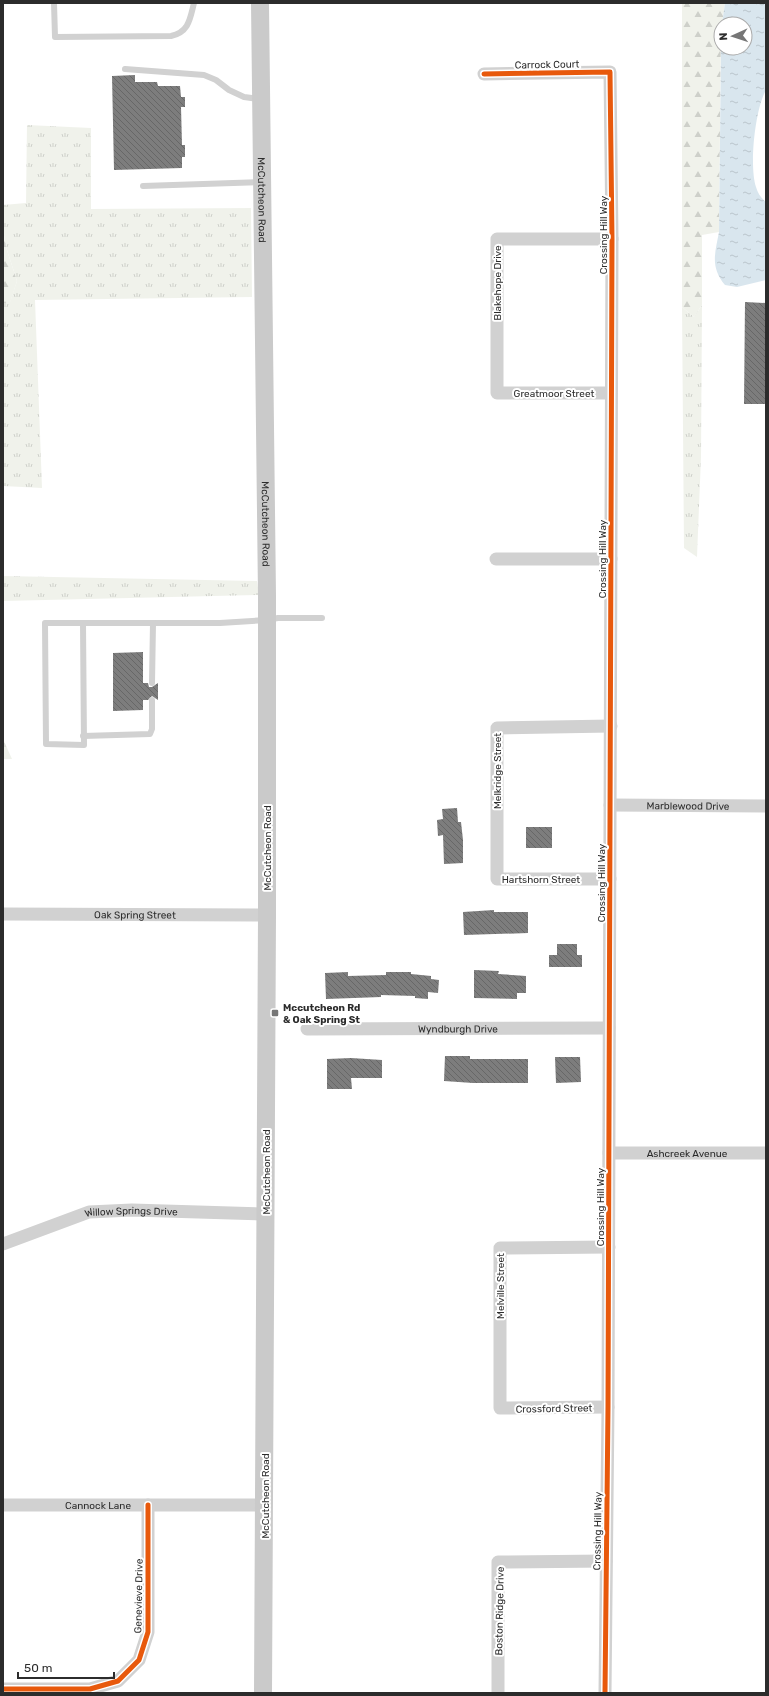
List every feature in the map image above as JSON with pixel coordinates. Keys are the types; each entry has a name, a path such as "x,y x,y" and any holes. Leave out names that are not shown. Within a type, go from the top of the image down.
{"main road":[{"name":"McCutcheon Road","path":"260,3 268,915 263,1693"}],"street":[{"name":"Carrock Court","path":"484,74 610,72"},
{"name":"Crossing Hill Way","path":"605,1693 609,1247 611,726 612,239 610,72"},
{"name":"Blakehope Drive","path":"497,393 497,239 612,239"},
{"name":"Greatmoor Street","path":"497,393 611,393"},
{"path":"496,559 611,558"},
{"name":"Melkridge Street","path":"497,879 497,728 611,726"},
{"name":"Marblewood Drive","path":"610,805 766,806"},
{"name":"Hartshorn Street","path":"497,879 610,879"},
{"name":"Oak Spring Street","path":"3,914 268,915"},
{"name":"Wyndburgh Drive","path":"307,1029 609,1028"},
{"name":"Ashcreek Avenue","path":"609,1153 766,1153"},
{"name":"Willow Springs Drive","path":"3,1244 89,1212 132,1210 266,1214"},
{"name":"Melville Street","path":"500,1408 500,1248 609,1247"},
{"name":"Crossford Street","path":"500,1408 608,1407"},
{"name":"Cannock Lane","path":"3,1505 265,1505"},
{"name":"Genevieve Drive","path":"3,1689 90,1689 118,1681 139,1660 148,1632 148,1505"},
{"name":"Boston Ridge Drive","path":"498,1693 498,1562 606,1561"}],"lane":[{"path":"54,3 55,37 179,35 184,30 194,3"},
{"path":"124,69 204,75 216,80 228,90 244,97 260,99"},
{"path":"143,186 261,182"},
{"path":"83,623 84,745 46,744 45,623 83,623 153,623 220,623 278,618 322,618"},
{"path":"152,683 153,623"},
{"path":"84,736 150,734 152,729 152,700"}],"green space":[{"path":"682,3 725,3 723,16 713,16 713,56 721,56 719,232 702,235 702,305 694,317 682,307"},
{"path":"27,125 91,128 91,209 251,208 252,297 35,300 42,488 3,486 3,303 10,302 17,281 6,247 3,230 3,205 26,203"},
{"path":"3,230 6,247 17,281 10,303 3,303"},
{"path":"702,305 701,457 697,557 684,548 682,307 694,317"},
{"path":"3,576 257,581 259,595 3,601"},
{"path":"3,739 12,759 3,759"}],"water":[{"path":"725,3 766,3 766,90 762,99 756,124 753,166 757,189 760,196 766,202 766,280 737,287 725,285 715,266 715,253 719,232 721,56 753,56 753,16 723,16"}],"building":[{"path":"135,75 135,82 157,82 158,86 180,86 181,97 185,97 185,107 181,107 182,145 185,145 185,157 182,157 182,168 114,170 112,76"},
{"path":"745,302 766,303 766,404 744,404"},
{"path":"143,652 143,683 148,683 149,687 152,687 158,683 158,700 152,696 148,700 143,700 143,710 113,711 113,653"},
{"path":"457,808 458,822 461,822 463,840 463,863 444,864 443,835 438,836 437,820 443,819 442,809"},
{"path":"526,827 552,827 552,848 526,848"},
{"path":"494,910 494,912 528,912 528,933 464,935 463,912"},
{"path":"557,944 577,944 577,955 582,955 582,967 549,967 549,955 557,955"},
{"path":"474,970 499,971 498,974 526,976 526,993 517,993 517,999 474,998"},
{"path":"348,972 348,976 386,975 386,972 411,972 411,974 431,976 431,979 439,980 438,993 428,992 428,999 415,998 415,996 381,995 381,997 326,999 325,973"},
{"path":"445,1056 470,1056 470,1059 528,1059 528,1083 473,1083 444,1081"},
{"path":"555,1057 580,1057 581,1082 556,1083"},
{"path":"351,1058 382,1060 382,1078 351,1078 352,1089 327,1089 327,1059"}],"cycle path":[{"path":"484,74 610,72 612,239 608,1407 605,1693"},
{"path":"3,1689 90,1689 118,1681 139,1660 148,1632 148,1505"}],"place":[{"name":"Mccutcheon Rd & Oak Spring St","path":"275,1013"}]}
